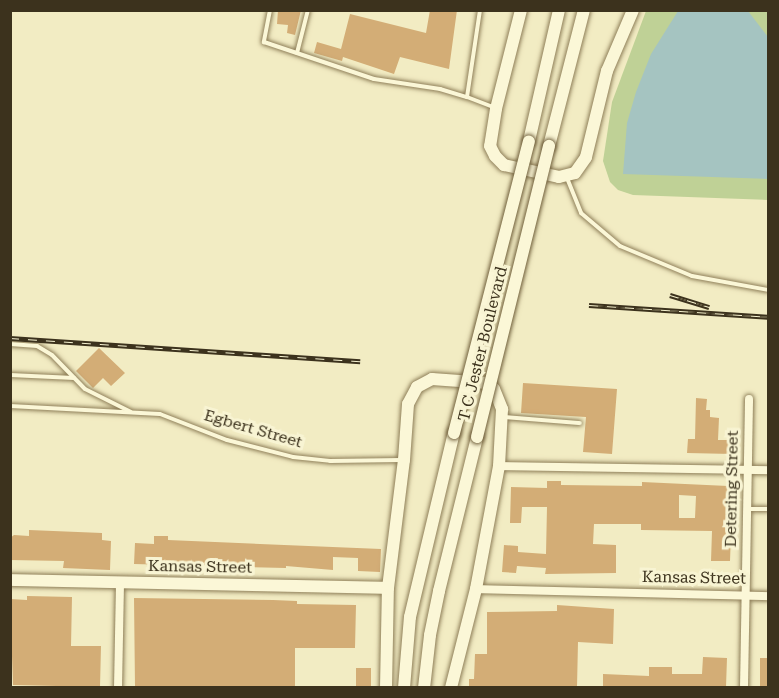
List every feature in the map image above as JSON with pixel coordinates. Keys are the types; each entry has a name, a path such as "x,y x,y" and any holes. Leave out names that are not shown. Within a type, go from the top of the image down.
{"main road":[{"path":"520,10 496,109 490,141 492,152 499,161 542,174 566,177 579,170 586,157 607,71 633,10"},
{"name":"T C Jester Boulevard","path":"404,687 411,617 454,433 529,141 559,10"},
{"name":"T C Jester Boulevard","path":"424,687 430,635 439,591 584,10"},
{"path":"386,687 388,588 404,460 408,404 413,391 426,381 450,380 492,386 501,403 502,417 499,466 476,589 451,687"},
{"name":"Kansas Street","path":"10,580 388,588"}],"street":[{"name":"Detering Street","path":"744,687 749,399"},
{"path":"499,466 768,470"},
{"path":"118,687 120,582"},
{"name":"Kansas Street","path":"476,589 768,596"}],"lane":[{"path":"270,10 264,42 374,79 440,89 496,109"},
{"path":"297,53 308,10"},
{"path":"467,97 480,10"},
{"path":"566,177 581,213 620,246 692,276 768,290"},
{"path":"10,344 37,346 52,355 85,389 133,413"},
{"path":"10,375 75,378"},
{"name":"Egbert Street","path":"10,406 160,414 227,440 293,457 330,461 404,460"},
{"path":"502,417 579,423"},
{"path":"746,508 768,509"}],"green space":[{"path":"646,11 768,11 768,200 633,195 618,190 610,182 603,161 612,102"}],"water":[{"path":"678,11 748,11 768,37 768,179 623,174 627,123 636,92 651,54"}],"building":[{"path":"278,10 301,10 295,35 287,33 288,25 277,24"},
{"path":"430,10 457,10 449,69 400,57 394,74 343,57 342,61 314,53 317,42 341,49 350,14 426,33"},
{"path":"99,348 125,373 111,386 103,378 93,388 76,371"},
{"path":"523,383 617,389 612,454 583,452 586,417 521,413"},
{"path":"696,398 707,399 706,410 710,410 710,417 719,418 718,440 732,440 732,454 687,453 688,439 695,439"},
{"path":"547,481 561,481 561,485 642,486 642,482 728,486 727,533 731,533 730,561 711,561 712,531 641,530 641,524 594,524 593,544 616,545 616,573 545,574 546,568 517,566 516,573 502,572 504,545 518,546 518,552 546,554 547,507 522,507 521,523 510,523 511,487 547,488","holes":["679,495 696,496 695,518 679,518"]},
{"path":"29,530 102,533 102,540 111,541 110,570 63,568 64,561 10,560 10,538 14,535 29,536"},
{"path":"154,536 168,536 168,540 381,549 380,572 358,571 358,558 333,557 333,570 286,566 286,568 134,564 135,543 154,544"},
{"path":"27,596 72,597 71,646 101,646 100,687 13,685 10,599 27,600"},
{"path":"134,598 273,600 297,601 297,604 356,605 355,648 295,648 295,687 135,687"},
{"path":"557,605 614,609 613,644 578,642 577,687 469,687 469,679 474,679 475,654 487,654 487,612 557,611"},
{"path":"703,657 727,658 726,687 603,687 603,674 649,676 649,667 672,667 672,674 702,674"},
{"path":"760,658 768,658 768,687 760,687"},
{"path":"356,668 371,668 371,687 356,687"}],"railway":[{"path":"670,295 709,307"},
{"path":"589,305 768,317"},
{"path":"10,338 360,361"}]}
